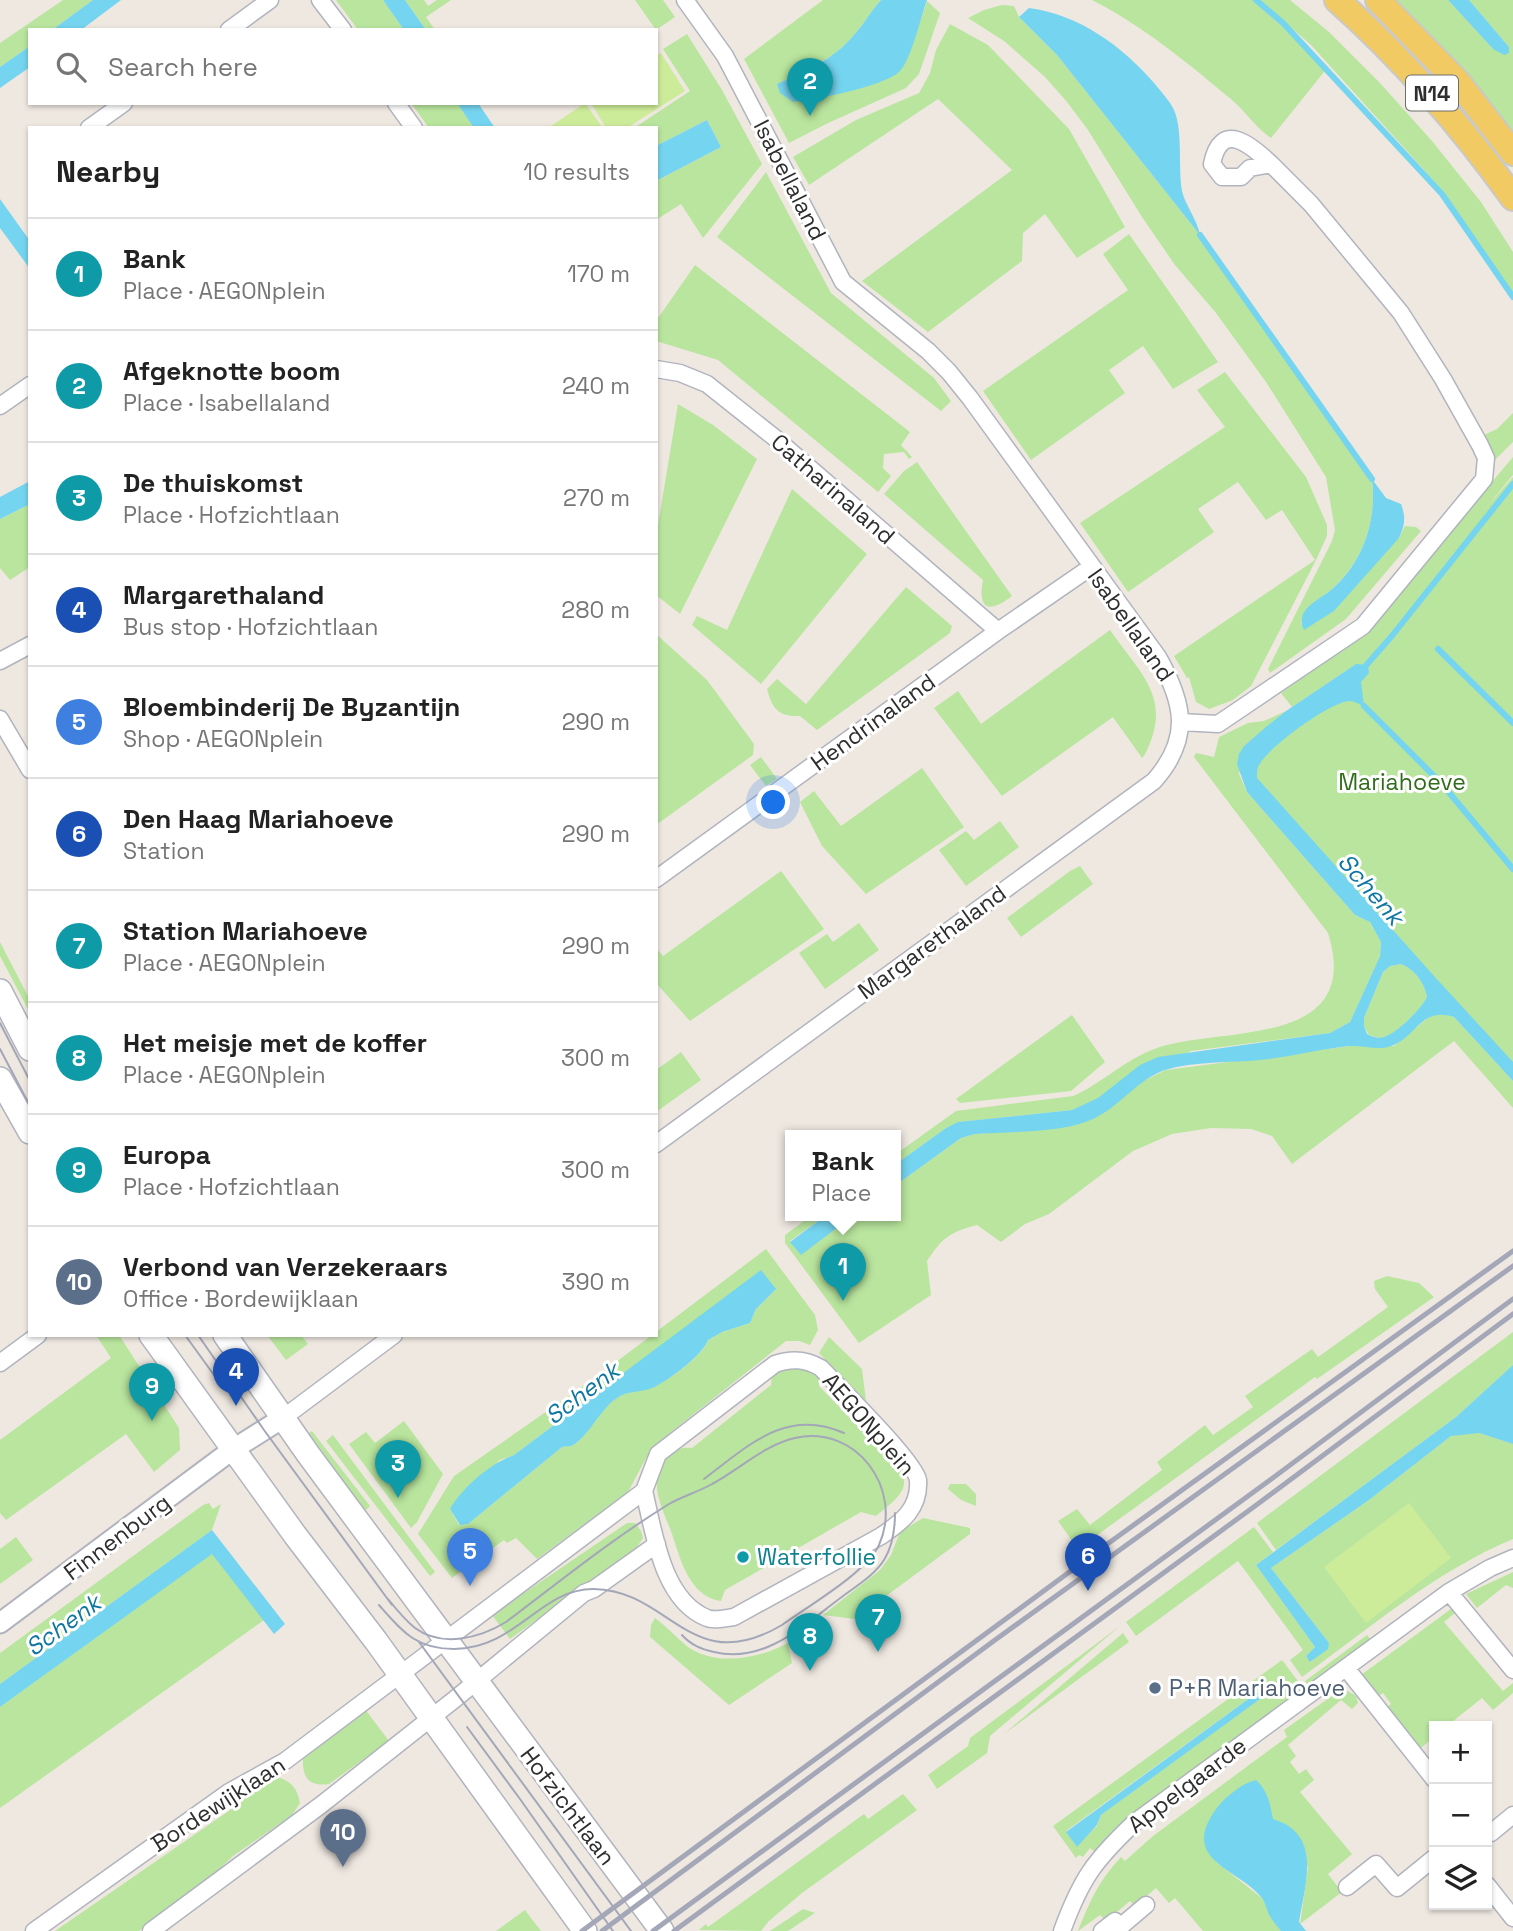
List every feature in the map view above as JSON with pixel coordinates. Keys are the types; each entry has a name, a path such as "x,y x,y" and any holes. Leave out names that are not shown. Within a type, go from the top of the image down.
{"main road":[{"name":"N14","path":"1337,0 1377,36 1435,97 1480,151 1513,198"},
{"name":"N14","path":"1378,0 1458,82 1513,153"},
{"path":"0,991 28,1045"},
{"path":"0,1079 28,1128"},
{"path":"151,1337 585,1931"},
{"name":"Hofzichtlaan","path":"226,1337 475,1681 662,1931"}],"street":[{"path":"235,25 270,0"},
{"path":"320,0 341,28"},
{"name":"Isabellaland","path":"685,0 725,56 842,282 950,372 1158,657 1170,678 1178,702 1180,722"},
{"path":"92,126 121,105"},
{"path":"397,105 413,126"},
{"path":"1180,722 1219,724 1363,626 1484,479 1486,458 1480,445 1401,313 1311,204 1271,164"},
{"name":"Catharinaland","path":"658,369 680,373 707,384 775,438 998,631"},
{"path":"0,406 28,386"},
{"name":"Hendrinaland","path":"658,878 998,631 1091,567"},
{"path":"0,661 28,646"},
{"path":"0,719 28,767"},
{"name":"Margarethaland","path":"658,1143 1154,781 1176,748 1180,722"},
{"path":"0,1363 35,1337"},
{"path":"232,1450 283,1418 391,1337"},
{"name":"AEGONplein","path":"795,1359 813,1363 821,1368 894,1446 918,1476 917,1495 910,1513 881,1536 734,1617 709,1619 683,1602 664,1571 644,1491 658,1454 775,1364 795,1359"},
{"name":"Finnenburg","path":"0,1623 232,1450"},
{"path":"400,1675 644,1491"},
{"path":"151,1931 321,1805 584,1593 594,1589 657,1544"},
{"name":"Appelgaarde","path":"1062,1931 1082,1881 1105,1851 1134,1823 1449,1592 1513,1558"},
{"path":"1449,1592 1513,1670"},
{"path":"1346,1668 1429,1773"},
{"name":"Bordewijklaan","path":"34,1931 229,1792 285,1761 400,1675"},
{"path":"1492,1832 1513,1815"},
{"path":"1347,1887 1376,1864 1397,1888 1429,1862"},
{"path":"1492,1891 1513,1918"},
{"path":"1102,1931 1115,1921 1120,1927 1146,1905"}],"green space":[{"path":"63,0 93,0 55,28 28,28 28,47 0,67 0,43"},
{"path":"336,0 383,0 403,28 357,28"},
{"path":"405,0 424,0 428,6 437,0 451,0 426,17 434,28 425,28"},
{"path":"635,0 663,0 675,17 658,29 655,28"},
{"path":"823,0 881,0 858,31 837,51 777,85 807,100 826,95 910,51 927,1 940,13 919,74 906,88 789,143 744,59"},
{"path":"1092,0 1253,0 1328,67 1271,138 1232,100 1182,59"},
{"path":"1259,0 1290,0 1329,32 1432,141 1481,202 1513,252 1513,295 1444,192 1311,45"},
{"path":"1397,0 1448,0 1493,49 1509,47 1469,0 1513,0 1513,131 1463,70"},
{"path":"1002,5 1014,6 1019,17 1057,55 1200,235 1372,479 1370,524 1360,552 1344,577 1305,612 1301,624 1399,538 1405,526 1416,527 1421,531 1346,619 1270,673 1268,669 1332,541 1335,530 1326,477 1266,382 1216,313 1175,265 1067,102 1045,77 1004,41 968,18"},
{"path":"950,24 988,45 1069,129 1125,227 1077,258 1045,214 1023,233 1022,261 928,332 862,281 1012,170 938,99 809,185 793,157 856,120 919,93 930,73 936,50"},
{"path":"687,34 722,90 762,164 703,238 681,204 658,219 658,180 721,147 707,120 658,145 658,126 637,126 690,91 663,49"},
{"path":"661,53 685,91 630,126 605,126 592,105 658,105 658,55"},
{"path":"412,105 458,105 473,126 428,126"},
{"path":"582,105 586,105 602,126 551,126"},
{"path":"766,172 831,293 934,378 951,401 941,411 717,237"},
{"path":"1129,234 1218,362 1173,389 1143,346 1109,370 1125,393 1031,460 983,391 1128,290 1103,254"},
{"path":"695,265 910,432 901,445 912,457 909,459 904,452 884,454 883,468 891,476 878,492 718,360 658,342 658,318"},
{"path":"1225,372 1306,477 1327,525 1327,536 1316,560 1251,686 1233,700 1209,709 1196,702 1189,677 1187,678 1174,656 1315,560 1282,510 1266,520 1238,482 1198,509 1214,532 1128,592 1080,523 1225,427 1197,390"},
{"path":"678,404 713,425 757,459 680,614 658,597 658,525"},
{"path":"1513,413 1513,442 1492,463 1490,447 1484,435 1497,429"},
{"name":"Mariahoeve","path":"1513,457 1513,475 1484,510 1513,477 1513,1073 1240,765 1356,664 1292,707 1281,693 1362,636"},
{"path":"917,462 1012,596 992,607 987,606 982,598 983,580 884,494 904,471"},
{"path":"792,489 867,554 761,684 692,625 697,616 727,630"},
{"path":"28,505 28,568 10,580 0,568 0,519"},
{"path":"906,587 952,626 950,633 817,730 800,716 786,715 777,710 767,689 777,679 806,704"},
{"path":"1110,630 1143,675 1155,703 1156,719 1144,756 1142,758 1113,717 1002,796 934,708 958,691 981,724"},
{"path":"658,636 707,680 754,744 753,755 658,824"},
{"path":"1286,711 1244,746 1239,774 1247,792 1355,915 1370,922 1381,942 1380,956 1350,1022 1330,1033 1191,1051 1087,1105 1072,1110 959,1122 946,1128 901,1160 901,1150 956,1111 1073,1096 1135,1058 1157,1048 1281,1026 1307,1015 1326,997 1334,970 1328,933 1194,757 1196,753 1214,757 1219,737 1248,723 1264,721"},
{"path":"761,757 777,779 766,786 750,765"},
{"path":"922,768 964,827 866,894 822,846 800,802 814,791 841,826"},
{"path":"1000,821 1019,847 966,886 939,850 966,831 974,840"},
{"path":"1080,866 1093,884 1021,937 1007,918"},
{"path":"781,871 824,929 690,1021 658,985 658,950 663,956"},
{"path":"859,923 879,950 825,989 799,953 827,934 833,942"},
{"path":"0,942 28,996 28,1009 0,956"},
{"path":"1401,964 1418,977 1427,997 1414,1014 1395,1031 1385,1037 1374,1037 1368,1034 1364,1018 1383,972 1390,966"},
{"path":"1441,1013 1454,1017 1513,1081 1513,1108 1454,1041 1292,1164 1272,1136 1251,1129 1211,1128 1172,1134 1133,1151 1049,1214 1025,1224 1001,1242 977,1225 948,1237 927,1261 931,1295 859,1343 785,1243 785,1235 804,1221 818,1221 790,1241 801,1254 846,1221 901,1221 901,1181 961,1138 975,1134 1042,1129 1166,1070 1350,1046 1394,1046 1429,1017"},
{"path":"1072,1015 1105,1062 1071,1091 960,1103 956,1099"},
{"path":"681,1052 701,1080 658,1111 658,1069"},
{"path":"766,1249 815,1315 818,1330 810,1345 799,1341 786,1341 652,1447 628,1492 537,1559 516,1538 507,1543 504,1540 452,1578 418,1534 454,1476 649,1337 658,1337 658,1330","holes":["776,1289 756,1309 750,1323 722,1332 708,1340 700,1353 665,1381 612,1401 584,1436 572,1446 562,1447 468,1524 459,1525 450,1509 500,1460 514,1455 602,1389"]},
{"path":"1387,1276 1419,1283 1434,1297 1317,1379 1315,1377 1078,1549 1058,1521 1077,1509 1090,1525 1162,1470 1157,1462 1205,1425 1213,1435 1253,1407 1245,1396 1312,1349 1318,1357 1388,1307 1375,1289 1374,1281"},
{"path":"1513,1332 1513,1365 1456,1417 1276,1550 1257,1523"},
{"path":"97,1337 120,1337 179,1428 180,1450 154,1472 126,1434 6,1520 0,1513 0,1440 111,1358"},
{"path":"269,1337 303,1337 308,1344 286,1360"},
{"path":"829,1337 862,1369 866,1401 819,1353"},
{"path":"799,1367 819,1377 819,1386 880,1449 890,1452 902,1473 903,1487 894,1501 876,1516 861,1512 725,1590 721,1601 713,1599 695,1587 683,1565 658,1494 661,1466 674,1452 682,1448 692,1448 771,1385 772,1375 788,1368"},
{"path":"404,1421 443,1474 417,1522 411,1528 349,1444 366,1432 375,1443"},
{"path":"312,1431 370,1506 365,1511 309,1433"},
{"path":"1479,1433 1513,1444 1513,1539 1430,1584 1302,1677 1290,1660 1303,1650 1238,1561 1136,1636 1126,1622 1254,1527 1273,1552 1256,1565 1315,1647 1306,1656 1311,1662 1329,1643 1271,1568 1369,1500 1451,1436"},
{"path":"333,1435 435,1572 430,1576 326,1441"},
{"path":"950,1484 966,1484 976,1494 976,1506 961,1500 948,1489"},
{"path":"209,1503 213,1509 221,1504 212,1530 0,1684 0,1653"},
{"path":"1409,1503 1451,1558 1366,1623 1324,1567"},
{"path":"923,1518 970,1528 970,1534 855,1619 823,1615 880,1570 891,1555 900,1532"},
{"path":"627,1523 635,1523 641,1531 643,1538 637,1547 510,1639 492,1615"},
{"path":"16,1537 33,1560 0,1584 0,1549"},
{"path":"212,1553 264,1620 0,1808 0,1707"},
{"path":"1513,1572 1513,1588 1506,1585 1477,1608 1466,1594"},
{"path":"1451,1609 1455,1613 1444,1622 1503,1691 1513,1683 1513,1693 1493,1710 1482,1698 1453,1721 1429,1721 1429,1741 1421,1748 1386,1708 1391,1704 1383,1693 1377,1697 1361,1675"},
{"path":"655,1618 688,1647 699,1653 712,1657 738,1658 765,1653 788,1643 792,1663 729,1705 650,1637"},
{"path":"1120,1626 990,1736 987,1753 937,1789 928,1775 968,1746 970,1738"},
{"path":"1123,1633 1129,1642 1004,1734"},
{"path":"1367,1635 1371,1640 1308,1685 1305,1681"},
{"path":"1282,1660 1304,1689 1132,1815 1095,1852 1090,1848 1083,1857 1079,1855 1076,1858 1053,1826","holes":["1273,1681 1277,1686 1101,1815 1097,1826 1076,1846 1066,1831"]},
{"path":"1343,1688 1356,1696 1358,1703 1352,1709 1341,1700 1288,1745 1296,1756 1290,1762 1299,1774 1306,1769 1314,1780 1300,1792 1352,1854 1328,1874 1342,1892 1300,1924 1308,1867 1215,1861 1263,1899 1271,1918 1281,1931 1203,1931 1175,1898 1169,1903 1156,1888 1135,1906 1130,1901 1106,1921 1100,1915 1078,1931 1096,1891 1121,1857 1125,1861 1153,1836 1287,1737 1284,1730"},
{"path":"365,1709 389,1741 329,1784 311,1782 305,1775 303,1757"},
{"path":"278,1777 290,1783 297,1793 300,1803 292,1815 233,1856 198,1889 139,1931 55,1931 233,1808 266,1781"},
{"path":"903,1794 917,1810 802,1893 761,1931 699,1930 706,1924 708,1927 864,1814 868,1819"},
{"path":"803,1909 815,1913 788,1931 770,1931"},
{"path":"525,1910 541,1931 496,1931"}],"water":[{"path":"93,0 121,0 84,28 55,28"},
{"path":"383,0 405,0 425,28 403,28"},
{"path":"881,0 927,0 912,49 899,72 879,83 817,98 793,102 780,93 777,84 808,70 846,44"},
{"path":"1448,0 1469,0 1509,47 1509,53 1504,55 1493,49"},
{"path":"1029,8 1066,17 1099,34 1129,57 1168,100 1177,118 1182,191 1200,235 1057,55 1019,17"},
{"path":"28,47 28,68 0,88 0,67"},
{"path":"458,105 479,105 494,126 473,126"},
{"path":"707,120 721,147 658,180 658,145"},
{"path":"0,199 28,238 28,266 0,228"},
{"path":"1372,479 1386,498 1401,504 1404,521 1399,538 1334,611 1304,630 1303,614 1312,603 1343,578 1360,552 1370,524"},
{"path":"28,482 28,505 0,519 0,497"},
{"path":"1356,664 1368,665 1369,673 1361,682 1364,706 1349,701 1340,703 1314,718 1272,749 1258,767 1257,778 1513,1062 1513,1081 1454,1017 1434,1016 1426,1019 1400,1042 1391,1046 1349,1046 1271,1059 1200,1064 1165,1070 1146,1080 1095,1118 1068,1127 975,1134 961,1138 901,1181 901,1160 958,1122 1072,1110 1098,1098 1140,1065 1158,1057 1330,1033 1350,1022 1380,956 1381,942 1370,922 1355,915 1247,792 1237,764 1244,746 1286,711","holes":["1401,964 1411,970 1424,986 1427,997 1408,1020 1389,1035 1378,1038 1367,1034 1364,1018 1383,972 1390,966"]},
{"path":"818,1221 846,1221 801,1255 790,1242"},
{"path":"761,1270 776,1289 756,1309 750,1323 722,1332 708,1340 692,1360 659,1385 625,1394 611,1402 572,1446 562,1447 468,1524 460,1525 450,1509 478,1477 514,1455"},
{"path":"1513,1365 1513,1444 1479,1433 1451,1436 1369,1500 1271,1568 1329,1643 1328,1649 1310,1662 1306,1656 1315,1647 1256,1565 1456,1417"},
{"path":"212,1530 285,1624 274,1634 212,1554 0,1707 0,1684"},
{"path":"1273,1681 1278,1686 1101,1815 1097,1825 1077,1847 1066,1832"},
{"path":"1256,1780 1266,1793 1273,1819 1289,1826 1299,1836 1305,1848 1307,1877 1299,1922 1306,1931 1281,1931 1262,1898 1217,1862 1208,1853 1204,1842 1206,1829 1218,1807 1238,1788"}],"waterway":[{"path":"1256,0 1283,23 1442,194 1513,297"},
{"path":"1200,235 1372,479"},
{"name":"Schenk","path":"1362,670 1513,484"},
{"path":"1438,649 1513,723"},
{"path":"1364,706 1441,783 1513,869"}],"tram line":[{"path":"0,1023 28,1077"},
{"path":"0,1049 28,1102"},
{"path":"186,1337 214,1375"},
{"path":"199,1337 392,1605"},
{"path":"704,1479 752,1443 786,1427 823,1426 844,1433"},
{"path":"379,1605 411,1637 441,1648 476,1646 495,1639 558,1598 575,1591 594,1589 620,1593 643,1603 703,1638 725,1642 751,1639 782,1625 862,1567 879,1545 885,1524 885,1503 879,1483 869,1465 855,1451 837,1441 817,1436 795,1438 773,1446 712,1484 648,1517 496,1628 473,1636 437,1638 415,1628 388,1599"},
{"path":"682,1635 701,1648 732,1654 750,1653 782,1640 880,1566 891,1544 895,1513"},
{"path":"419,1642 631,1931"},
{"path":"467,1727 613,1931"}],"railway":[{"path":"582,1931 1106,1545 1513,1251"},
{"path":"602,1931 995,1640 1513,1266"},
{"path":"653,1931 1513,1299"},
{"path":"674,1931 1513,1314"}],"place":[{"name":"Afgeknotte boom","path":"810,116"},
{"name":"Bank","path":"843,1301"},
{"name":"Margarethaland","path":"236,1406"},
{"name":"Europa","path":"152,1421"},
{"name":"De thuiskomst","path":"398,1498"},
{"name":"Waterfollie","path":"743,1557"},
{"name":"Bloembinderij De Byzantijn","path":"470,1586"},
{"name":"Den Haag Mariahoeve","path":"1088,1591"},
{"name":"Station Mariahoeve","path":"878,1652"},
{"name":"Het meisje met de koffer","path":"810,1671"},
{"name":"P+R Mariahoeve","path":"1155,1688"},
{"name":"Verbond van Verzekeraars","path":"343,1867"}]}
